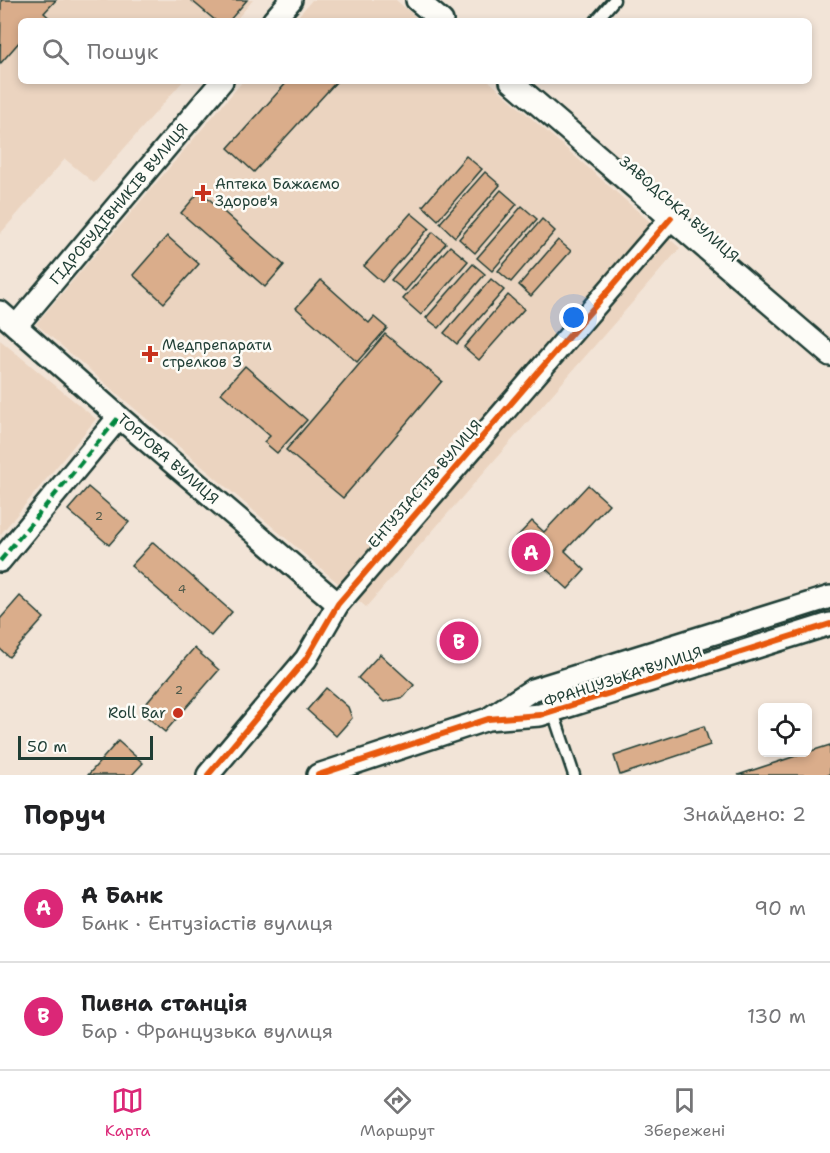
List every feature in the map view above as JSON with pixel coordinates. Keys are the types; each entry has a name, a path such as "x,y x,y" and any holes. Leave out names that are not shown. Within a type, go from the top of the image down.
{"street":[{"path":"276,18 291,0"},
{"path":"417,0 438,18"},
{"name":"ГІДРОБУДІВНИКІВ ВУЛИЦЯ","path":"16,326 219,84"},
{"name":"ЗАВОДСЬКА ВУЛИЦЯ","path":"515,84 830,355"},
{"name":"ЕНТУЗІАСТІВ ВУЛИЦЯ","path":"208,775 306,659 338,604 671,218"},
{"name":"ТОРГОВА ВУЛИЦЯ","path":"0,312 338,604"},
{"path":"0,561 119,417"},
{"name":"ФРАНЦУЗЬКА ВУЛИЦЯ","path":"488,719 532,690 830,597"},
{"name":"ФРАНЦУЗЬКА ВУЛИЦЯ","path":"326,774 488,719 540,715 830,624"}],"lane":[{"path":"599,18 614,0"},
{"path":"553,711 574,775"}],"shaded area":[{"path":"0,0 253,0 238,18 18,18 18,84 180,84 94,183 65,159 0,234"},
{"path":"312,0 396,0 417,18 297,18"},
{"path":"240,84 492,84 680,248 366,607 36,324"},
{"path":"0,340 96,419 0,535"}],"building":[{"path":"1,0 56,0 44,13 50,18 18,18 18,43 0,64"},
{"path":"191,0 247,0 232,18 212,18"},
{"path":"285,84 334,84 254,172 228,148"},
{"path":"466,156 482,169 438,220 423,206"},
{"path":"485,172 500,185 455,237 440,223"},
{"path":"501,190 517,204 475,253 459,239"},
{"path":"200,191 284,265 265,287 181,213"},
{"path":"522,206 537,219 492,271 477,258"},
{"path":"411,213 429,228 382,282 364,266"},
{"path":"542,219 555,231 511,282 498,271"},
{"path":"433,232 446,243 405,291 391,280"},
{"path":"167,236 199,264 164,303 133,275"},
{"path":"558,240 571,251 531,296 519,285"},
{"path":"450,246 468,261 421,315 403,299"},
{"path":"473,264 485,274 439,328 426,318"},
{"path":"491,279 504,290 457,344 444,333"},
{"path":"321,280 369,323 374,317 387,328 357,362 296,308"},
{"path":"508,295 524,309 479,360 464,347"},
{"path":"385,334 442,381 343,498 286,450"},
{"path":"245,366 307,420 277,453 264,442 270,436 221,393"},
{"path":"588,485 609,504 565,551 585,570 568,589 514,540 532,521 544,532"},
{"path":"88,487 129,522 109,545 68,510"},
{"path":"153,542 232,612 211,636 131,566"},
{"path":"20,596 44,618 9,657 0,649 0,619"},
{"path":"194,648 219,670 165,732 140,711"},
{"path":"380,654 414,685 404,697 384,702 358,678"},
{"path":"326,688 348,707 352,718 336,736 307,710"},
{"path":"704,726 710,745 620,775 614,756"},
{"path":"118,741 143,763 132,775 88,775"},
{"path":"830,745 830,775 738,775 793,757 812,757 812,751"}],"marked path":[{"path":"0,561 119,417"}],"cycle path":[{"path":"208,775 306,659 338,604 671,218"},
{"path":"318,775 488,719 540,715 830,624"}],"place":[{"name":"Аптека Бажаємо Здоров'я","path":"203,193"},
{"name":"Медпрепарати стрелков 3","path":"150,354"},
{"name":"А Банк","path":"531,552"},
{"name":"Пивна станція","path":"459,641"},
{"name":"Roll Bar","path":"178,713"}]}
